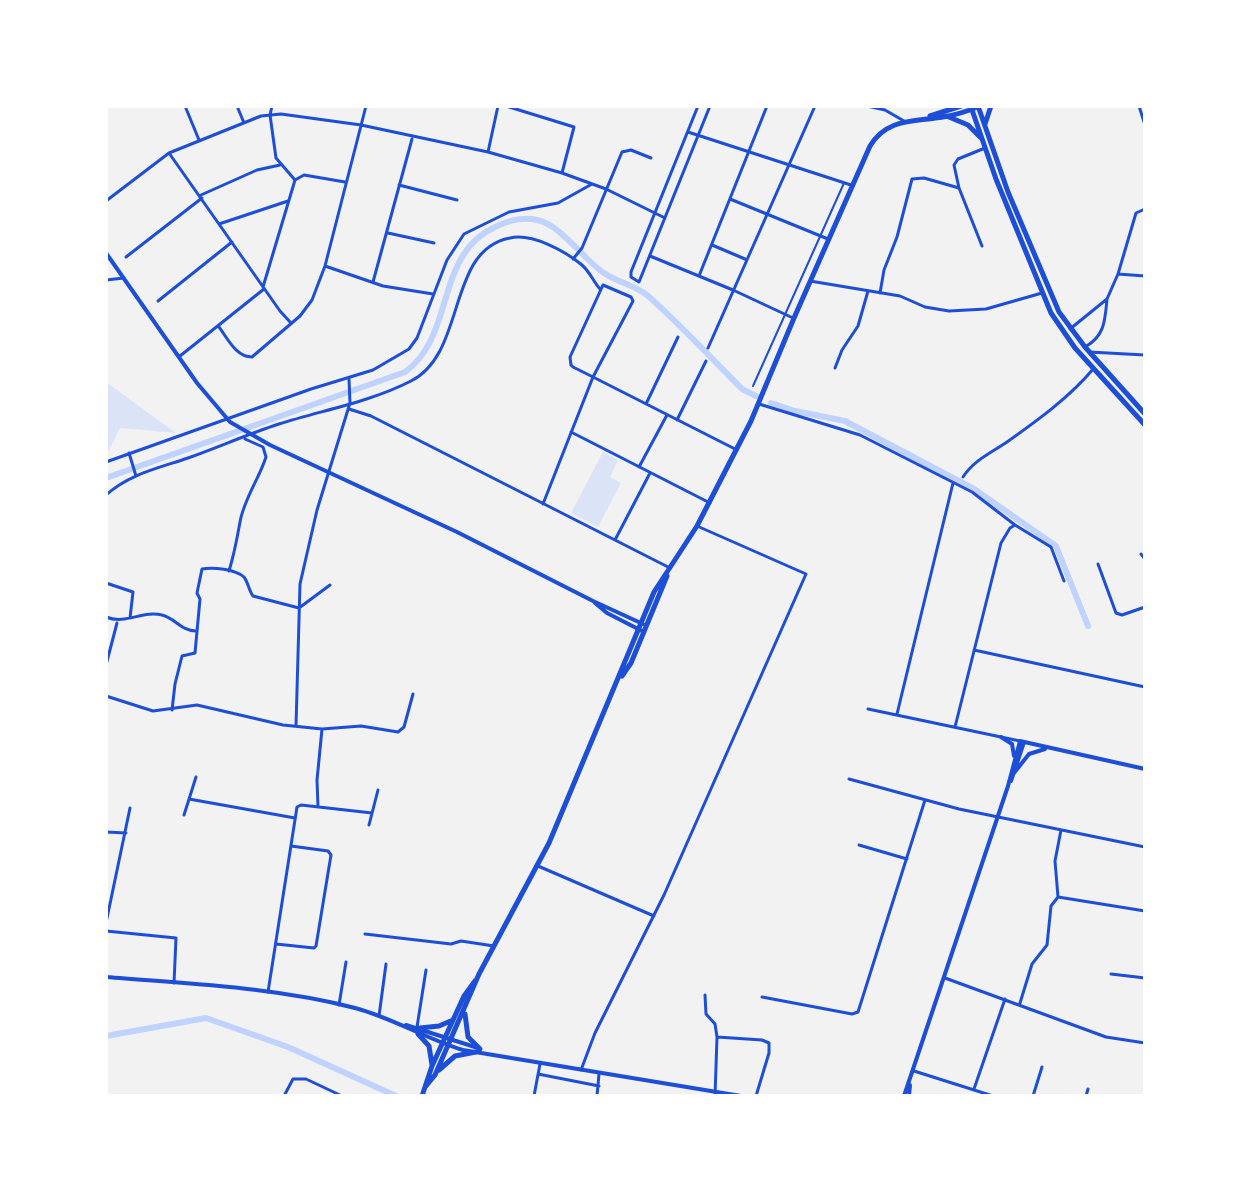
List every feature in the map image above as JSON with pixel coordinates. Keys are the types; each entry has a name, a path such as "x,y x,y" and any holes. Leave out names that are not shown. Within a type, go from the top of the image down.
{"main road":[{"path":"449,1037 464,996 538,866 617,684 624,660 670,568 710,503 759,404 828,239 875,138 888,127 961,106"},
{"path":"991,106 986,118 985,148 1042,293 1059,327 1145,425"},
{"path":"949,111 976,107 984,136 1041,273 1070,329 1145,414"},
{"path":"949,111 984,136"},
{"path":"106,253 206,394 230,422 270,445 457,532 593,601 607,613 642,627"},
{"path":"1001,737 1012,744 1013,762"},
{"path":"1022,741 1145,769"},
{"path":"1008,786 1022,741"},
{"path":"906,1096 1022,741"},
{"path":"1014,773 1029,754 1052,748"},
{"path":"422,1096 432,1066 465,1009 479,974"},
{"path":"106,977 268,992 339,1005 449,1037 487,1053 741,1096"},
{"path":"465,1009 465,1029 478,1050"},
{"path":"418,1030 453,1020"},
{"path":"418,1030 445,1044 478,1050"},
{"path":"418,1030 429,1046 432,1066"},
{"path":"435,1075 445,1044"},
{"path":"426,1086 455,1056 478,1050"}],"street":[{"path":"185,106 199,140"},
{"path":"237,106 244,123"},
{"path":"272,106 270,115 274,150 280,165 295,180"},
{"path":"219,327 239,353 247,358 256,355 312,300 325,266 366,106"},
{"path":"488,152 498,106"},
{"path":"506,106 574,127 562,173"},
{"path":"698,106 631,272 631,277 639,282 710,106"},
{"path":"699,276 767,106"},
{"path":"708,348 815,106"},
{"path":"867,106 885,110 905,121"},
{"path":"1139,106 1145,125"},
{"path":"106,201 169,153 244,123 281,114 361,125 488,152 606,189 665,218"},
{"path":"688,132 853,185"},
{"path":"373,282 412,138"},
{"path":"982,246 959,188 954,165 958,159 985,148"},
{"path":"573,259 581,250 622,152 631,150 651,158"},
{"path":"169,153 291,323"},
{"path":"126,257 201,197 257,170 280,165"},
{"path":"179,357 264,288 295,180 304,175 346,183"},
{"path":"880,293 912,179 924,178 959,188"},
{"path":"106,462 311,389 349,379 392,361 409,349 417,338 452,249 464,234 509,212 558,203 592,184"},
{"path":"399,185 457,200"},
{"path":"730,199 828,239"},
{"path":"219,224 288,201"},
{"path":"1087,349 1102,332 1107,299 1118,274 1136,213 1145,209"},
{"path":"388,233 434,243"},
{"path":"106,495 135,473 277,425 375,397 413,381 431,365 452,325 469,271 485,250 509,238 535,240 573,259 584,267 600,289"},
{"path":"158,301 232,242"},
{"path":"712,245 747,260"},
{"path":"650,256 794,318"},
{"path":"325,266 390,288 433,294"},
{"path":"1118,274 1145,276"},
{"path":"106,280 124,278"},
{"path":"810,281 900,296 925,307 949,311 986,309 1042,293"},
{"path":"543,504 593,377 633,301 631,297 606,285 600,289 570,359 573,367 593,377 646,404 667,415 737,450"},
{"path":"835,368 842,350 858,326 868,291"},
{"path":"1070,329 1107,299"},
{"path":"646,404 678,337"},
{"path":"1087,349 1145,355"},
{"path":"677,420 706,361"},
{"path":"963,477 973,464 1078,388 1094,368"},
{"path":"296,726 299,595 306,551 349,409 349,379"},
{"path":"759,404 860,435 975,495 1053,550 1064,581"},
{"path":"349,409 371,416 670,568"},
{"path":"639,467 667,415"},
{"path":"571,432 710,503"},
{"path":"229,571 251,489 266,457 263,447 243,438"},
{"path":"129,453 135,473"},
{"path":"615,540 650,473"},
{"path":"897,714 953,483"},
{"path":"955,727 1001,543 1015,525"},
{"path":"581,1071 595,1033 654,916 806,574 697,526"},
{"path":"1141,554 1145,559"},
{"path":"1098,564 1116,613 1122,615 1145,607"},
{"path":"172,710 182,656 195,653 201,571 208,568 229,571 244,578 253,596 299,608"},
{"path":"106,583 133,592 130,618"},
{"path":"299,608 330,585"},
{"path":"106,617 117,621 162,615 185,630 197,631"},
{"path":"106,665 117,621"},
{"path":"974,650 1145,687"},
{"path":"106,696 153,711 197,705 260,721 296,726 322,729 361,726 400,731 413,694"},
{"path":"868,709 1022,741"},
{"path":"318,807 322,729"},
{"path":"184,815 196,777"},
{"path":"849,779 925,800 1145,847"},
{"path":"369,825 378,790"},
{"path":"189,799 295,818"},
{"path":"762,997 856,1014 925,800"},
{"path":"268,992 299,805 372,813"},
{"path":"106,923 130,808"},
{"path":"1020,1004 1032,964 1047,945 1052,903 1058,897 1055,861 1061,830"},
{"path":"106,832 126,833"},
{"path":"859,845 907,859"},
{"path":"275,944 315,948 322,912 330,852 291,846"},
{"path":"538,866 654,916"},
{"path":"1058,897 1145,911"},
{"path":"106,931 176,938 174,983"},
{"path":"365,934 494,946"},
{"path":"339,1005 346,962"},
{"path":"379,1016 386,964"},
{"path":"418,1030 426,970"},
{"path":"1111,974 1145,978"},
{"path":"945,978 1106,1037 1145,1043"},
{"path":"705,995 706,1014 715,1024 717,1037 716,1094"},
{"path":"974,1089 1005,999"},
{"path":"717,1037 769,1043 756,1096"},
{"path":"534,1096 540,1063"},
{"path":"1033,1096 1042,1067"},
{"path":"914,1071 993,1096"},
{"path":"538,1074 599,1086"},
{"path":"597,1096 599,1074"},
{"path":"284,1096 293,1079 302,1078 342,1096"},
{"path":"1086,1096 1088,1089"}],"lane":[{"path":"753,386 844,182"}],"shaded area":[{"path":"106,382 176,433 120,428 106,456"},
{"path":"603,452 618,460 610,477 621,483 598,527 571,513"}],"waterway":[{"path":"106,478 405,372 427,347 464,254 486,232 517,220 546,223 604,273 647,295 742,389 756,396"},
{"path":"771,403 845,421 974,489 1056,546 1088,626"},
{"path":"106,1036 206,1018 288,1047 396,1096"}]}
